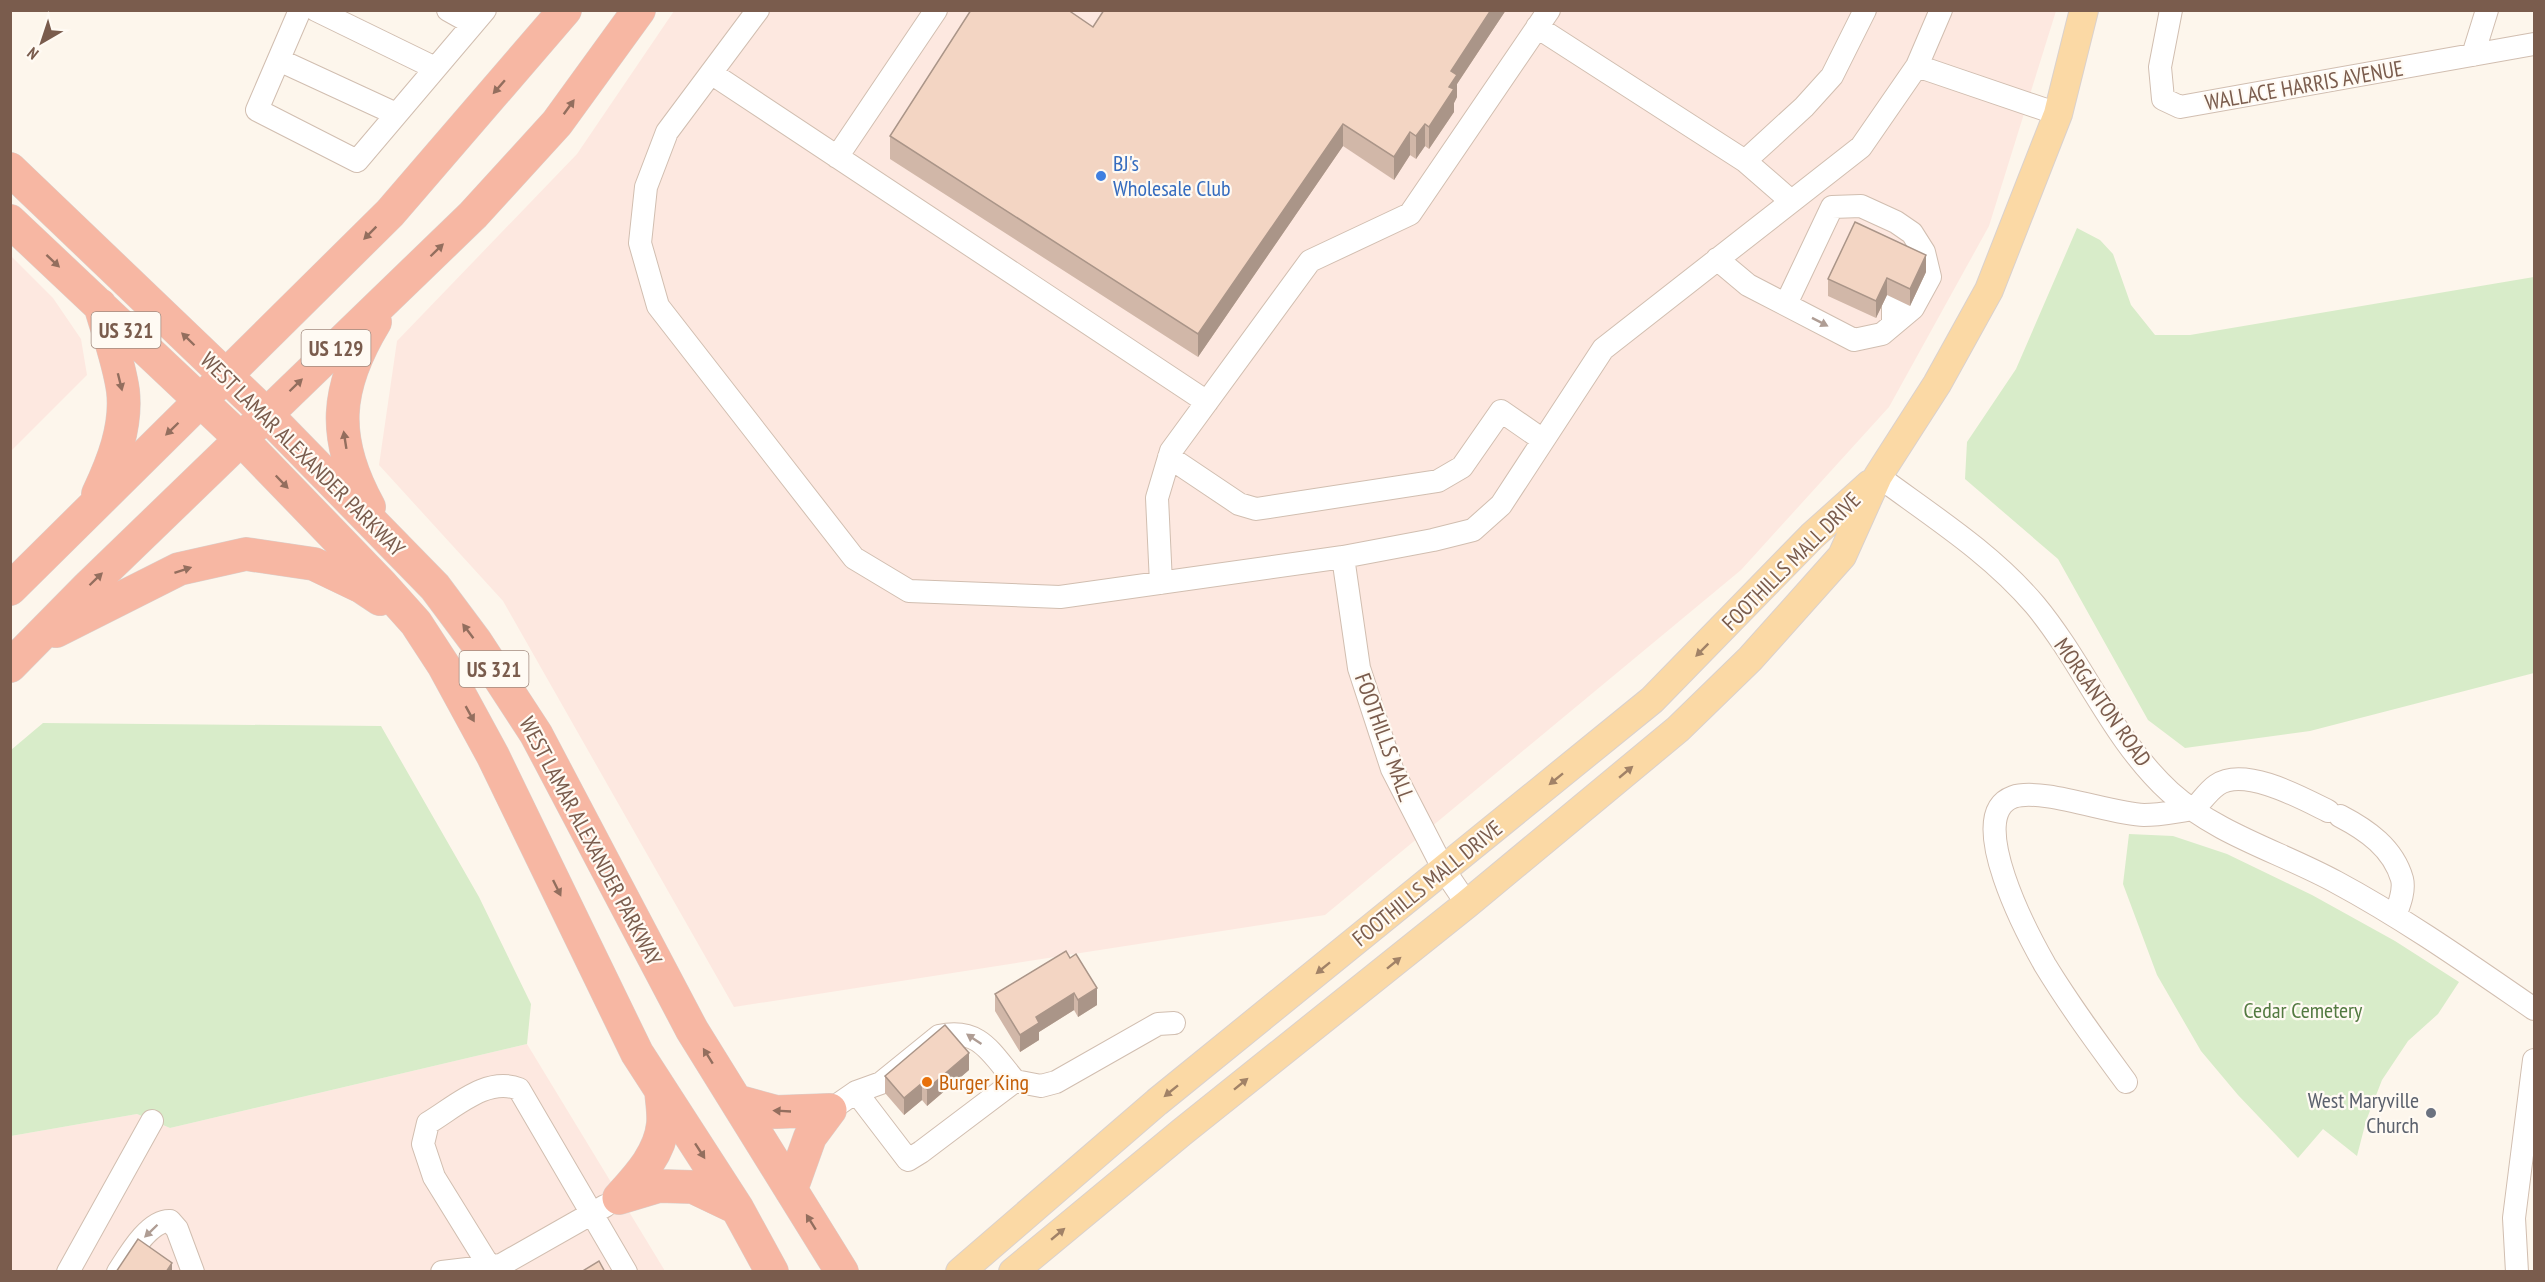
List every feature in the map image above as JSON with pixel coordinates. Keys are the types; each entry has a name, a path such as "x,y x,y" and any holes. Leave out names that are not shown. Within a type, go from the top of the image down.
{"highway":[{"name":"US 129","path":"10,589 390,213 565,10"},
{"name":"US 129","path":"10,666 95,580 473,215 557,123 639,10"},
{"name":"WEST LAMAR ALEXANDER PARKWAY","path":"10,169 266,414 435,587 476,642 536,734 692,1030 842,1272"},
{"name":"WEST LAMAR ALEXANDER PARKWAY","path":"10,221 242,440 416,623 444,666 493,756 637,1053 736,1208 772,1272"},
{"path":"383,532 355,481 344,443 342,415 348,381 362,343 392,293"},
{"path":"92,506 111,468 121,431 123,391 100,305"},
{"path":"36,641 179,569 246,554 314,564 362,587 416,623"},
{"path":"605,1206 644,1170 655,1148 663,1125 661,1091"},
{"path":"736,1101 776,1112 843,1101"},
{"path":"792,1190 810,1137 843,1101"},
{"path":"605,1206 659,1186 693,1187 736,1208"}],"main road":[{"name":"FOOTHILLS MALL DRIVE","path":"1013,1272 1190,1125 1467,904 1678,729 1736,673 1842,556 1878,476 1937,384 1989,290 2058,114 2084,10"},
{"name":"FOOTHILLS MALL DRIVE","path":"960,1272 1157,1102 1652,700 1812,536 1878,476"}],"street":[{"path":"300,10 257,110 357,161 479,17 448,10"},
{"path":"316,10 435,68"},
{"path":"758,10 667,132 646,187 640,243 658,306 854,558 909,591 1060,597 1343,557 1434,540 1473,530 1500,505 1603,349 1861,147 1917,66 1941,10"},
{"path":"837,157 936,10"},
{"path":"1745,161 1804,107 1832,76 1864,10"},
{"name":"WALLACE HARRIS AVENUE","path":"2171,10 2160,68 2163,99 2180,107 2535,44"},
{"path":"2473,56 2487,10"},
{"path":"1161,583 1157,498 1171,451 1310,261 1410,214 1543,19 1745,161 1791,201"},
{"path":"279,60 396,114"},
{"path":"1917,66 2058,114"},
{"path":"711,73 1207,402"},
{"path":"1814,184 1832,207"},
{"path":"1717,259 1748,285 1854,340 1882,334 1913,308 1930,277 1918,262 1912,233 1896,222 1861,206 1832,207"},
{"path":"1786,304 1832,207"},
{"path":"1893,324 1898,300"},
{"path":"1169,458 1239,504 1256,509 1438,481 1462,467 1501,411 1543,440"},
{"name":"MORGANTON ROAD","path":"1878,476 1989,559 2020,589 2052,628 2133,752 2170,792 2217,826 2335,881 2395,916 2535,1009"},
{"name":"FOOTHILLS MALL","path":"1343,557 1359,668 1392,770 1444,870 1467,904"},
{"path":"2126,1082 2080,1021 2044,964 2010,893 1996,848 1995,818 2004,801 2015,796 2038,796 2144,815 2194,809 2217,784 2233,780 2270,783 2359,826 2385,846 2403,880 2402,899 2395,916"},
{"path":"1015,1081 908,1160 843,1101 881,1083 939,1036 951,1033 966,1033 982,1044 1015,1081 1041,1086 1056,1082 1158,1024 1174,1023"},
{"path":"2517,1272 2514,1218 2535,1060"},
{"path":"489,1266 434,1177 423,1144 428,1124 486,1087 504,1084 519,1089 605,1206 626,1272"},
{"path":"68,1272 152,1121"},
{"path":"442,1272 501,1265 605,1206"},
{"path":"118,1272 152,1228 163,1221 170,1221 177,1229 194,1272"}],"shaded area":[{"path":"674,11 2056,11 1989,226 1889,407 1741,570 1325,915 734,1007 503,601 379,465 397,341 577,154"},
{"path":"11,256 53,298 81,339 87,375 11,451"},
{"path":"527,1044 665,1271 11,1272 11,1136 137,1114 170,1128"}],"green space":[{"path":"2077,228 2100,240 2113,254 2131,305 2155,335 2190,335 2534,277 2534,673 2310,731 2185,748 2148,720 2058,559 1965,479 1967,442 2016,369"},
{"path":"43,723 381,726 479,897 531,1004 527,1044 170,1128 137,1114 11,1136 11,750"},
{"name":"Cedar Cemetery","path":"2129,834 2173,836 2227,854 2312,895 2395,941 2459,982 2438,1014 2408,1041 2382,1080 2366,1121 2357,1156 2323,1129 2298,1158 2238,1095 2201,1051 2157,975 2123,884"}],"building":[{"path":"971,10 1068,10 1093,27 1104,10 1491,10 1451,71 1457,75 1449,87 1454,89 1429,127 1425,124 1416,136 1410,132 1394,157 1343,124 1198,334 890,136"},
{"path":"1855,222 1926,255 1910,289 1887,278 1876,301 1828,279"},
{"path":"1066,951 1070,958 1076,954 1097,988 1078,1000 1074,993 1036,1017 1039,1023 1020,1035 995,994"},
{"path":"945,1025 969,1053 927,1089 922,1083 904,1098 885,1076"},
{"path":"138,1239 172,1263 166,1272 116,1272"},
{"path":"599,1261 605,1272 581,1272"}],"place":[{"name":"BJ's Wholesale Club","path":"1101,176"},
{"name":"Burger King","path":"927,1082"},
{"name":"West Maryville Church","path":"2431,1113"}]}
